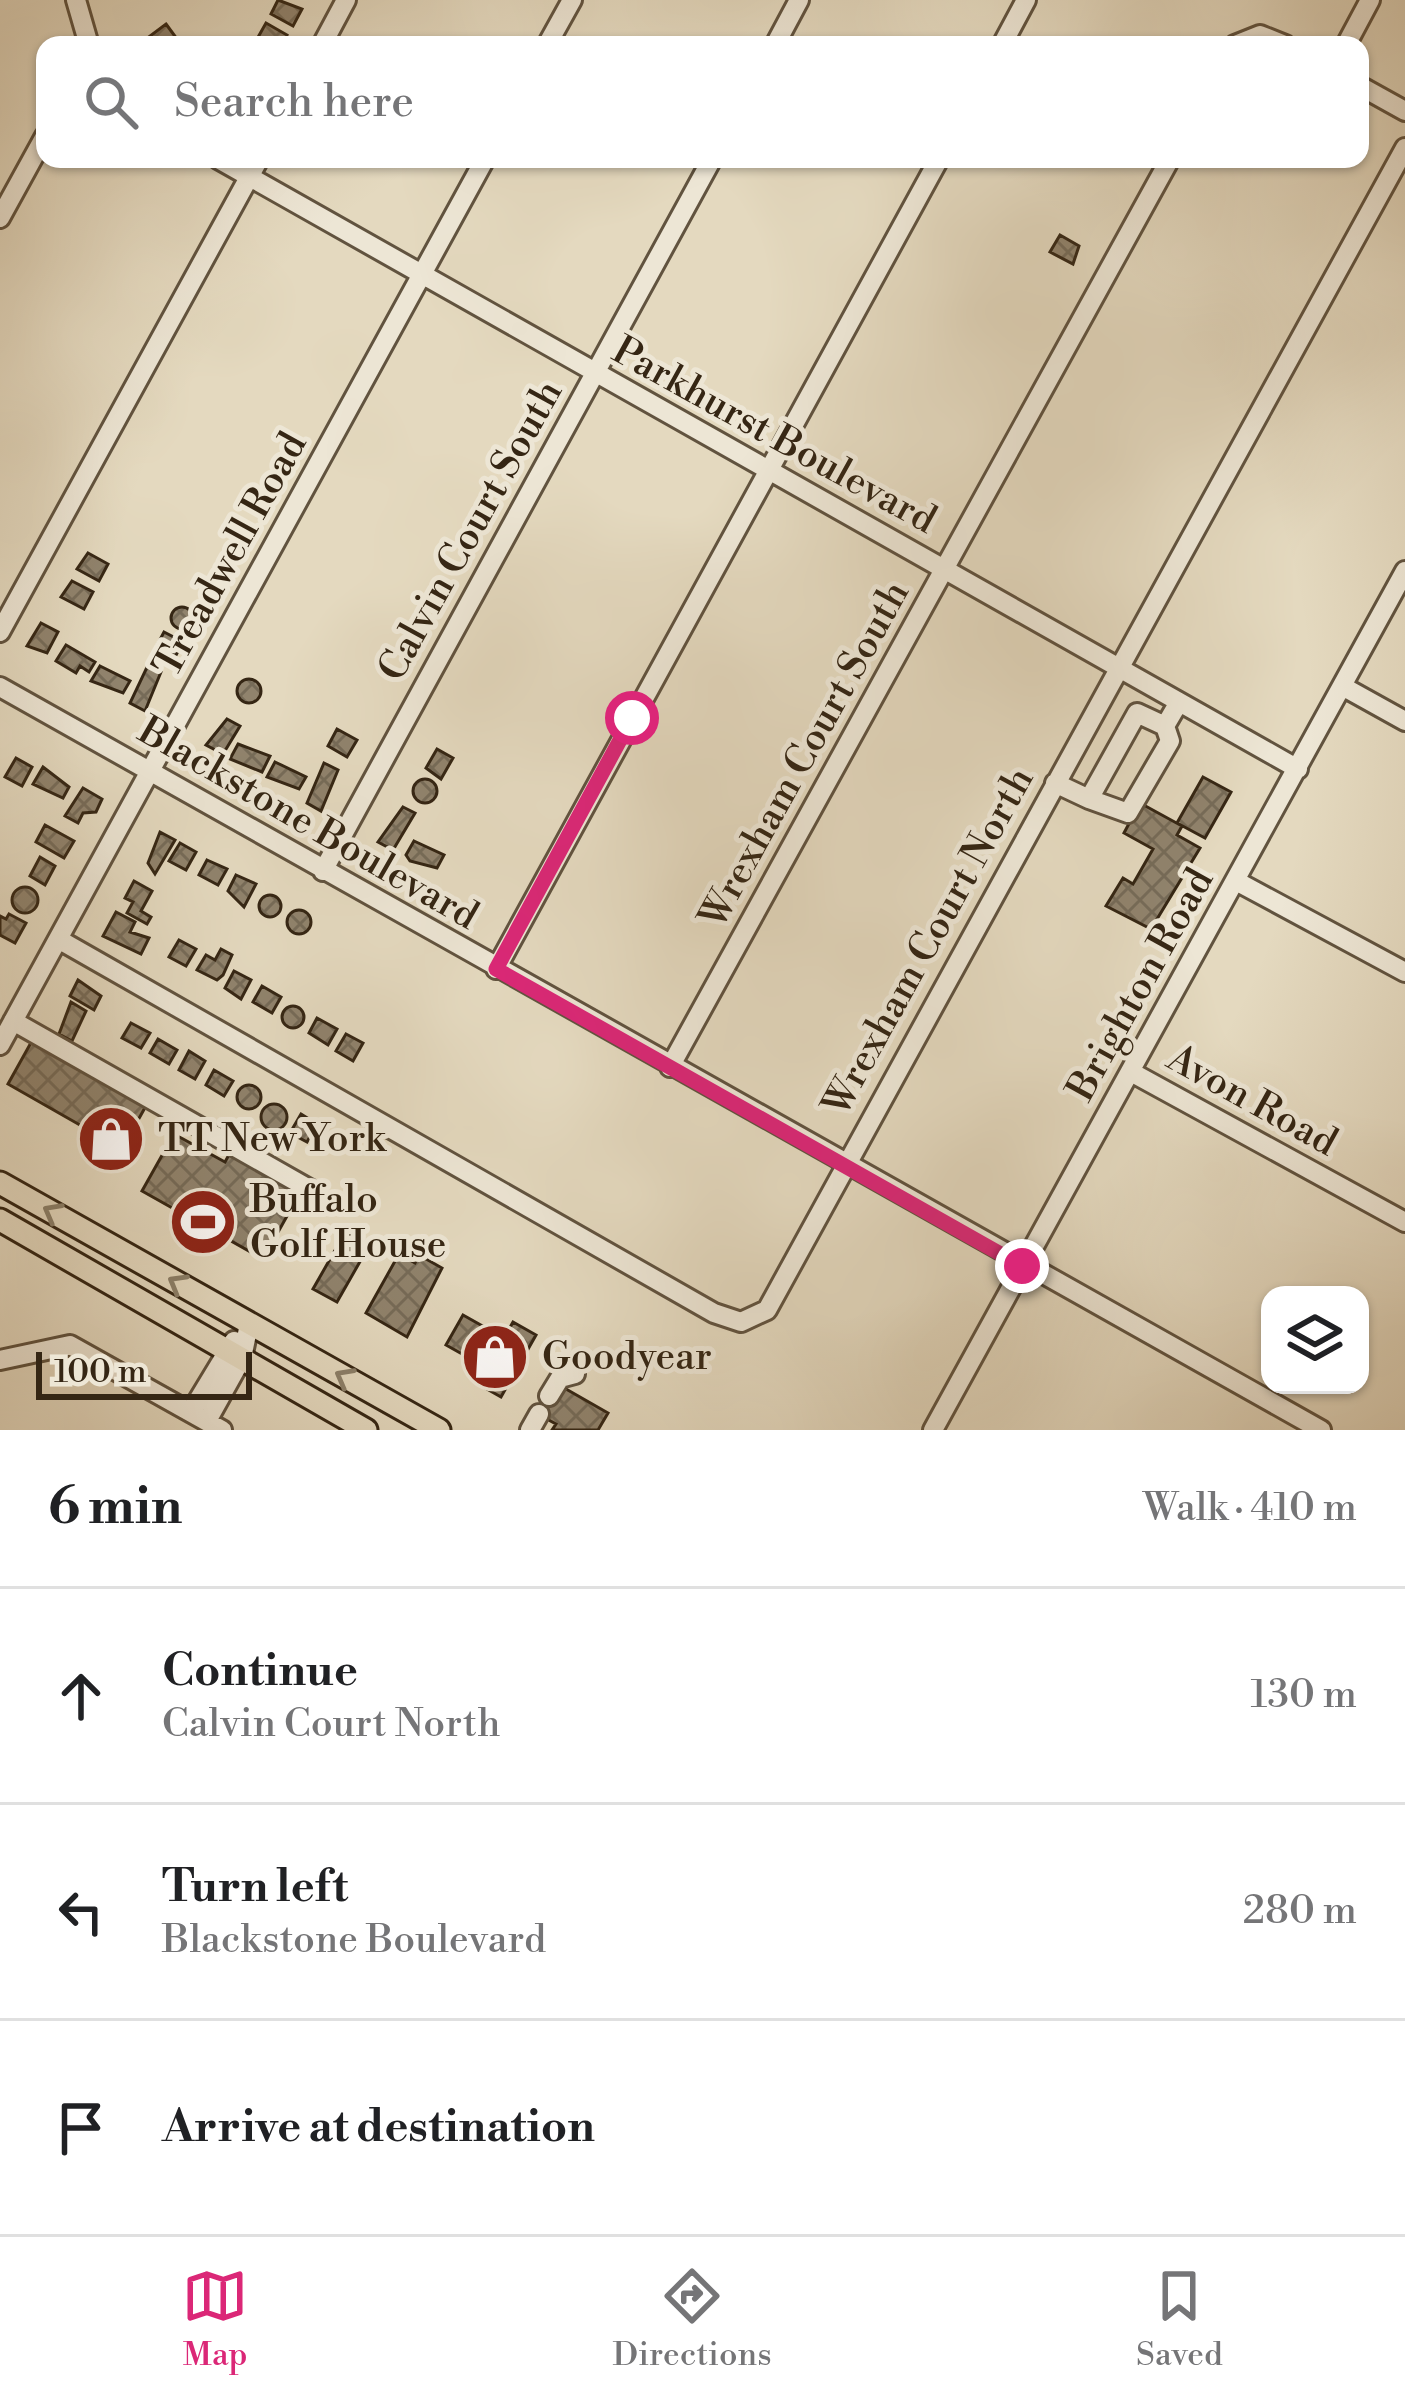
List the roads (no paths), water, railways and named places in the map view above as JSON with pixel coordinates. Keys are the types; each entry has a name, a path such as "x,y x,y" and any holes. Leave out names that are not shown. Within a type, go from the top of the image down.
{"main road":[{"path":"0,1183 439,1430"},
{"path":"0,1220 365,1430"}],"street":[{"path":"76,0 86,36"},
{"path":"327,36 346,0"},
{"path":"553,36 572,0"},
{"path":"780,36 799,0"},
{"path":"1007,36 1026,0"},
{"path":"1351,36 1370,0"},
{"path":"1369,91 1405,111"},
{"name":"Wrexham Court North","path":"58,939 714,1313 741,1322 767,1310 1405,148"},
{"path":"0,218 36,152"},
{"path":"0,632 254,168"},
{"name":"Parkhurst Boulevard","path":"254,168 422,274 1298,769"},
{"name":"Treadwell Road","path":"0,1045 480,168"},
{"name":"Calvin Court South","path":"322,871 707,168"},
{"path":"496,969 934,168"},
{"name":"Wrexham Court South","path":"670,1067 1165,168"},
{"name":"Brighton Road","path":"933,1430 1405,571"},
{"path":"1342,686 1405,721"},
{"name":"Blackstone Boulevard","path":"0,687 1022,1266 1321,1430"},
{"path":"1054,783 1127,814 1170,741 1165,725 1179,702"},
{"path":"1089,800 1137,713 1165,725"},
{"path":"1236,881 1405,972"},
{"path":"13,1022 311,1190 317,1204"},
{"name":"Avon Road","path":"1131,1072 1405,1222"},
{"path":"0,1360 70,1345 206,1421 249,1324"},
{"path":"539,1414 560,1378 575,1374"}],"place":[{"name":"TT New York","path":"111,1139"},
{"name":"Buffalo Golf House","path":"203,1222"},
{"name":"Goodyear","path":"495,1357"}]}
